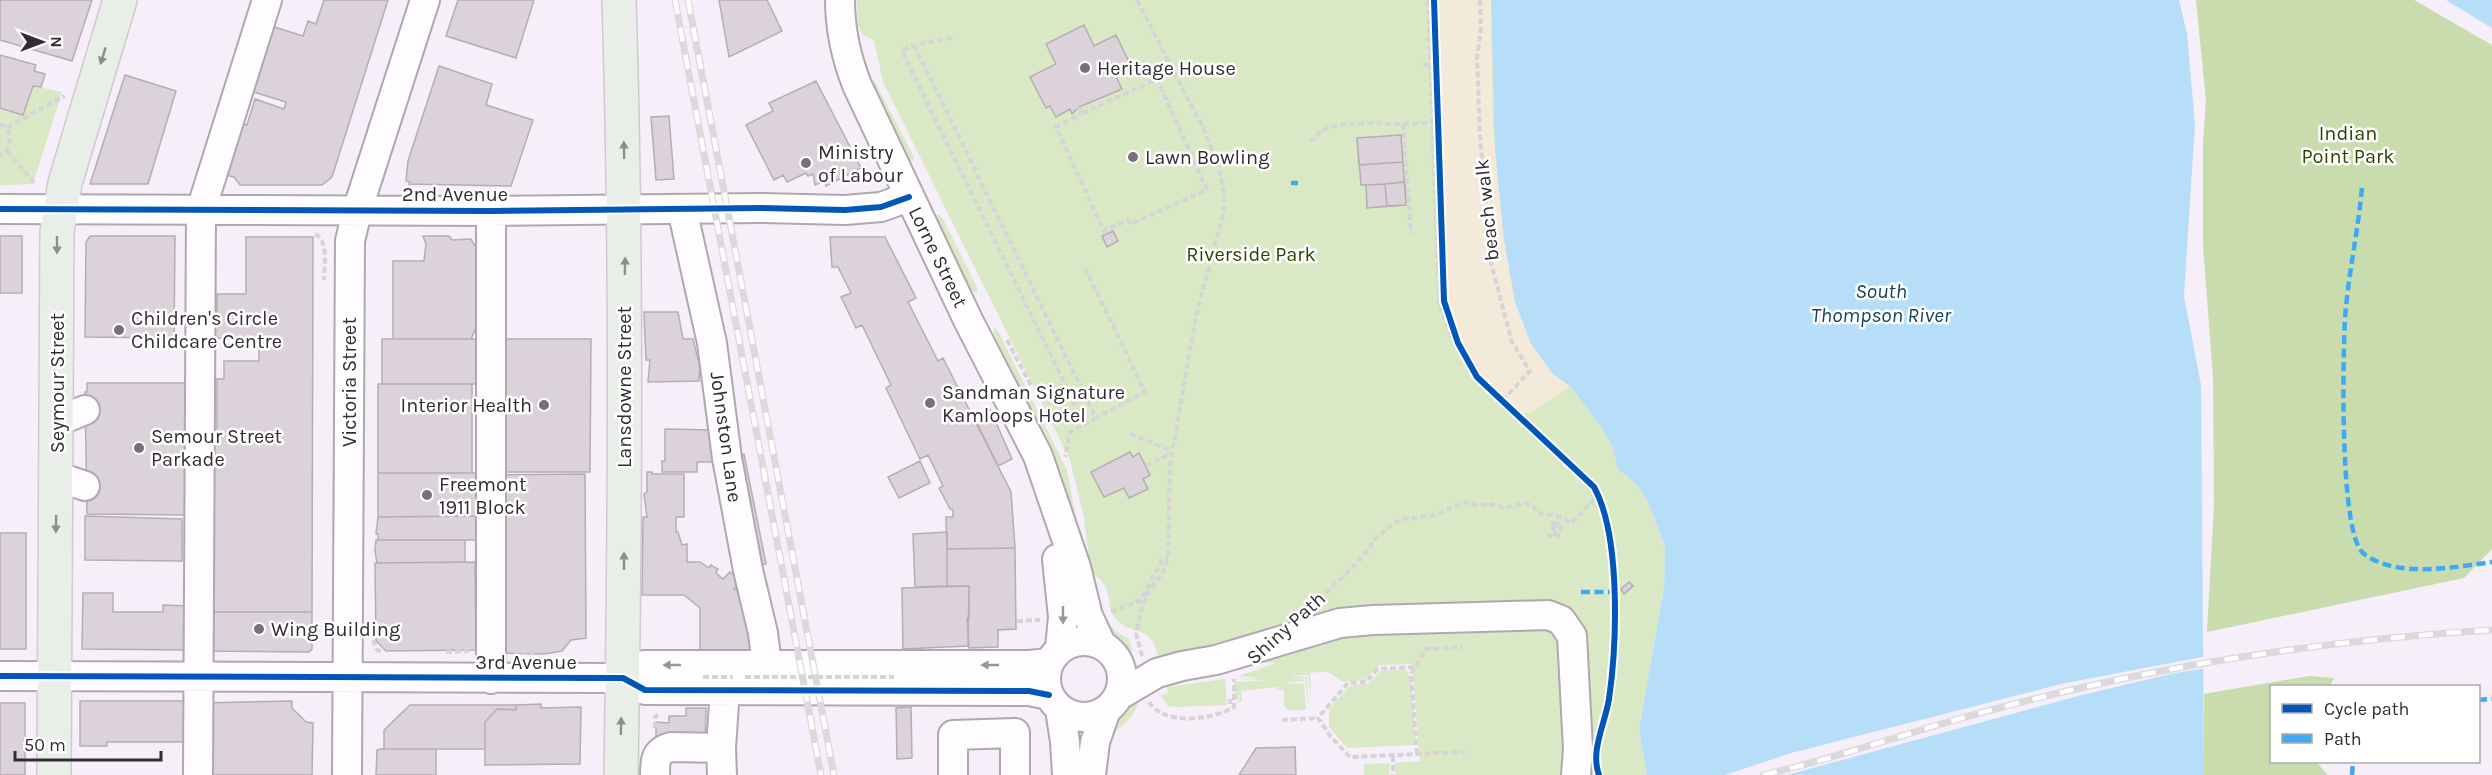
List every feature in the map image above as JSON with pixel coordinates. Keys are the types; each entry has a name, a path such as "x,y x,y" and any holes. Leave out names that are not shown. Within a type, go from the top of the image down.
{"main road":[{"name":"Seymour Street","path":"54,775 54,676 71,481 71,416 57,232 65,183 120,0"},
{"name":"Lansdowne Street","path":"619,0 625,209 621,775"}],"street":[{"path":"198,775 201,210 267,0"},
{"name":"Victoria Street","path":"347,775 350,241 357,211 425,0"},
{"name":"Lorne Street","path":"840,0 842,33 852,73 909,197 1055,465 1088,616 1107,649"},
{"name":"2nd Avenue","path":"0,209 491,211 866,209 881,207 909,197"},
{"name":"Johnston Lane","path":"682,209 712,343 726,458 763,633 733,675 722,762"},
{"path":"491,211 491,679"},
{"name":"Lorne Street","path":"1054,656 1063,610 1055,465"},
{"path":"1054,702 1078,717 1098,714 1144,671 1216,660 1329,626 1359,621 1548,615 1565,624 1572,636 1578,749 1576,775"},
{"path":"1067,775 1065,742 1054,702 1046,685 1054,656 1079,640 1107,649 1144,671"},
{"path":"1090,775 1095,742 1122,675 1107,649"},
{"name":"3rd Avenue","path":"0,676 623,678 645,690 733,675 1029,665 1054,656"},
{"name":"3rd Avenue","path":"733,675 1029,691 1054,702"},
{"path":"953,775 953,735 1015,733 1015,775"},
{"path":"655,775 655,761 663,749 670,747 722,762"}],"path":[{"path":"952,38 914,45 902,51 1085,425"},
{"path":"914,45 1096,418"},
{"path":"1423,65 1434,65"},
{"path":"1157,79 1207,190 1130,224 1128,220 1104,231 1056,127 1081,114 1157,79"},
{"path":"7,127 59,98 94,85"},
{"path":"1079,107 1081,114"},
{"path":"1309,140 1314,139 1328,126 1439,122"},
{"path":"0,124 7,127 11,138 7,151 0,155"},
{"path":"1403,124 1410,234"},
{"path":"7,151 33,184"},
{"path":"314,234 320,237 323,243 324,280"},
{"path":"1055,465 1070,432 1145,392 1085,268"},
{"path":"1130,434 1169,452 1146,466"},
{"path":"1554,536 1558,536 1562,526 1557,522"},
{"path":"1017,621 1047,620"},
{"path":"373,643 380,652 392,652"},
{"path":"1417,754 1412,673 1414,667 1426,649 1463,647"},
{"path":"440,652 491,650 540,652"},
{"path":"1282,720 1318,718 1348,683 1365,682 1378,669 1414,667"},
{"path":"733,675 894,677"},
{"path":"1318,718 1331,737 1350,757 1465,752"},
{"path":"1393,756 1394,775"}],"green space":[{"name":"Riverside Park","path":"857,0 1491,0 1498,186 1507,266 1570,386 1600,425 1613,448 1618,469 1636,484 1648,502 1665,547 1664,588 1639,730 1647,775 1396,775 1395,763 1420,761 1412,664 1380,665 1364,680 1343,682 1328,672 1292,673 1310,673 1311,701 1308,675 1289,676 1307,677 1308,705 1305,678 1287,679 1304,679 1304,681 1282,683 1304,684 1306,710 1286,710 1284,690 1277,690 1277,687 1241,691 1242,702 1236,702 1240,699 1239,689 1239,699 1235,699 1235,682 1268,680 1235,679 1260,678 1239,676 1276,663 1158,657 1151,639 1118,621 1113,615 1104,585 1091,572 1084,518 1070,460 883,82 874,40 863,35 858,26"},
{"name":"Indian Point Park","path":"2196,0 2414,0 2492,45 2492,549 2464,578 2207,632 2214,505 2213,378 2203,245 2203,141 2206,101"},
{"path":"873,78 914,157 911,163 874,88"},
{"path":"33,86 62,92 33,184 0,185 0,108 23,115"},
{"path":"939,215 977,287 977,294 968,286 933,216"},
{"path":"994,327 1067,470 1080,539 1077,539 1061,472 994,337"},
{"path":"1105,618 1115,631 1129,639 1132,652 1112,640 1099,621"},
{"path":"1406,670 1411,679 1416,745 1347,748 1329,727 1329,709 1351,685 1368,684 1381,671"},
{"path":"2309,676 2334,678 2330,685 2270,685 2270,763 2317,763 2328,775 2204,775 2204,694"},
{"path":"1225,679 1227,705 1168,706 1160,695 1168,693 1167,687"},
{"path":"1139,700 1129,720 1111,733 1116,715"},
{"path":"1390,763 1389,775 1364,775 1364,764"}],"sand":[{"path":"1436,0 1491,0 1493,123 1507,266 1552,373 1570,386 1531,413 1512,412 1480,376 1464,352 1447,306"}],"water":[{"name":"South Thompson River","path":"1491,0 2179,0 2187,34 2195,124 2184,296 2201,385 2204,775 1647,775 1639,730 1664,588 1665,547 1648,502 1636,484 1618,469 1613,448 1600,425 1570,386 1552,373 1531,344 1515,302 1504,240 1495,150"},
{"path":"2446,0 2492,0 2492,28"}],"pier":[{"path":"2207,656 2207,668 2175,673 2078,696 1787,775 1725,775 1791,753 2061,684"}],"building":[{"path":"0,0 92,0 72,61 0,40"},
{"path":"324,0 388,0 332,177 322,185 240,185 234,177 225,175 242,123 247,125 255,99 284,109 286,102 247,90 271,26 303,36 308,21 316,24"},
{"path":"458,0 534,0 516,58 446,36"},
{"path":"719,0 767,0 782,31 729,57"},
{"name":"Heritage House","path":"1084,25 1094,46 1116,35 1130,64 1114,72 1122,89 1079,107 1072,114 1070,109 1056,117 1050,106 1046,108 1030,77 1056,64 1046,44"},
{"path":"0,55 36,65 34,71 45,74 41,87 33,86 23,115 0,108"},
{"path":"439,66 492,84 486,105 533,120 511,186 409,184 410,182 406,181 408,161"},
{"path":"125,75 176,91 148,184 90,184"},
{"path":"816,81 861,168 826,186 824,181 815,185 813,174 808,176 806,173 787,182 783,175 774,180 746,125 773,111 769,103"},
{"path":"669,116 674,179 656,180 651,117"},
{"path":"1401,135 1406,205 1367,208 1366,185 1361,185 1357,138"},
{"path":"1401,135 1403,162 1359,165 1357,138"},
{"path":"1405,182 1406,205 1387,206 1385,184"},
{"path":"1385,184 1387,206 1367,208 1366,185"},
{"path":"1113,231 1118,241 1107,247 1102,236"},
{"path":"0,236 22,236 22,293 0,293"},
{"path":"90,236 175,236 174,338 85,337 86,242"},
{"path":"423,236 449,236 452,240 471,239 475,246 479,246 479,330 475,330 471,339 393,339 393,261 424,261 426,244"},
{"path":"246,237 313,237 312,612 205,612 211,428 217,428 217,379 224,379 224,361 259,361 259,338 210,338 210,315 217,315 217,294 246,294"},
{"name":"Sandman Signature Kamloops Hotel","path":"830,237 885,237 916,298 908,302 938,361 943,358 1011,492 1015,548 947,549 946,517 953,517 953,510 950,509 939,488 943,486 928,455 920,459 886,388 891,385 862,325 856,328 841,297 851,293 838,267 832,267"},
{"path":"644,312 678,312 683,339 693,339 698,360 700,360 699,381 648,382 650,360 646,360"},
{"path":"382,339 478,339 478,384 382,384"},
{"name":"Interior Health","path":"499,339 591,339 590,472 498,472"},
{"name":"Semour Street Parkade","path":"87,383 190,383 190,515 87,514 85,392 87,392"},
{"path":"378,384 472,384 472,473 378,473"},
{"path":"990,409 1012,459 998,466 974,417"},
{"path":"665,429 714,430 714,462 697,462 697,472 662,472 662,461 665,461"},
{"path":"1130,452 1133,457 1139,453 1150,475 1143,479 1148,489 1129,498 1124,488 1104,497 1091,472"},
{"path":"744,454 766,564 754,566 733,456"},
{"path":"920,461 930,483 899,498 888,477"},
{"path":"647,472 684,474 684,517 676,517 676,532 678,532 682,545 687,544 687,562 700,562 709,568 711,565 718,569 716,573 723,579 730,572 735,576 737,584 734,589 741,593 752,650 700,653 700,608 684,595 642,595 643,517 647,517 644,494 647,492"},
{"name":"Freemont 1911 Block","path":"378,473 476,473 476,516 378,517"},
{"path":"585,474 586,638 571,640 562,651 544,654 496,653 494,475"},
{"path":"85,516 182,519 182,561 85,560"},
{"path":"478,516 478,540 378,540 378,534 376,534 378,517"},
{"path":"947,532 947,586 915,587 913,534"},
{"path":"0,533 26,533 26,649 0,649"},
{"path":"376,540 465,540 465,562 377,563"},
{"path":"1015,548 1016,629 998,630 998,647 969,648 967,618 969,618 969,586 947,586 947,549"},
{"path":"475,562 476,650 386,651 376,641 375,563"},
{"path":"1629,582 1633,586 1624,594 1621,589"},
{"path":"969,586 968,646 903,649 902,588"},
{"path":"83,593 113,593 113,612 163,612 163,605 189,606 188,650 82,649"},
{"name":"Wing Building","path":"205,612 312,612 312,649 309,652 205,651"},
{"path":"80,701 190,701 189,742 107,742 107,746 80,746"},
{"path":"292,701 292,708 306,722 313,723 312,775 205,775 204,703"},
{"path":"0,703 25,703 25,775 0,775"},
{"path":"541,704 541,708 581,707 580,764 485,765 485,722 497,709 516,710 516,705"},
{"path":"410,705 516,705 516,710 497,709 485,722 485,749 384,749 384,730"},
{"path":"911,707 912,758 897,759 896,708"},
{"path":"686,708 706,708 705,742 656,740 656,722 669,723 669,716 686,716"},
{"path":"1295,747 1296,775 1239,775 1256,748"},
{"path":"436,749 436,775 376,775 377,750"}],"railway":[{"path":"675,0 821,775"},
{"path":"688,0 834,775"},
{"path":"1763,775 1995,709 2117,680 2304,648 2492,630"}],"marked path":[{"path":"1291,183 1298,183"},
{"path":"2362,188 2346,303 2344,368 2346,479 2355,538 2363,553 2376,561 2408,569 2443,568 2492,562"},
{"path":"1581,592 1614,592"},
{"path":"2480,700 2492,699"},
{"path":"2352,775 2353,763"}],"cycle path":[{"path":"1434,0 1444,301 1458,343 1477,377 1594,487 1603,508 1609,533 1615,591 1614,650 1609,699 1597,747 1599,775"},
{"path":"0,209 491,211 760,208 845,210 881,207 909,197"},
{"path":"0,676 623,678 645,690 1029,691 1049,695"}],"place":[{"name":"Heritage House","path":"1085,68"},
{"name":"Lawn Bowling","path":"1133,157"},
{"name":"Ministry of Labour","path":"806,163"},
{"name":"Children's Circle Childcare Centre","path":"119,330"},
{"name":"Sandman Signature Kamloops Hotel","path":"930,403"},
{"name":"Interior Health","path":"544,405"},
{"name":"Semour Street Parkade","path":"139,448"},
{"name":"Freemont 1911 Block","path":"427,495"},
{"name":"Wing Building","path":"259,629"}]}
